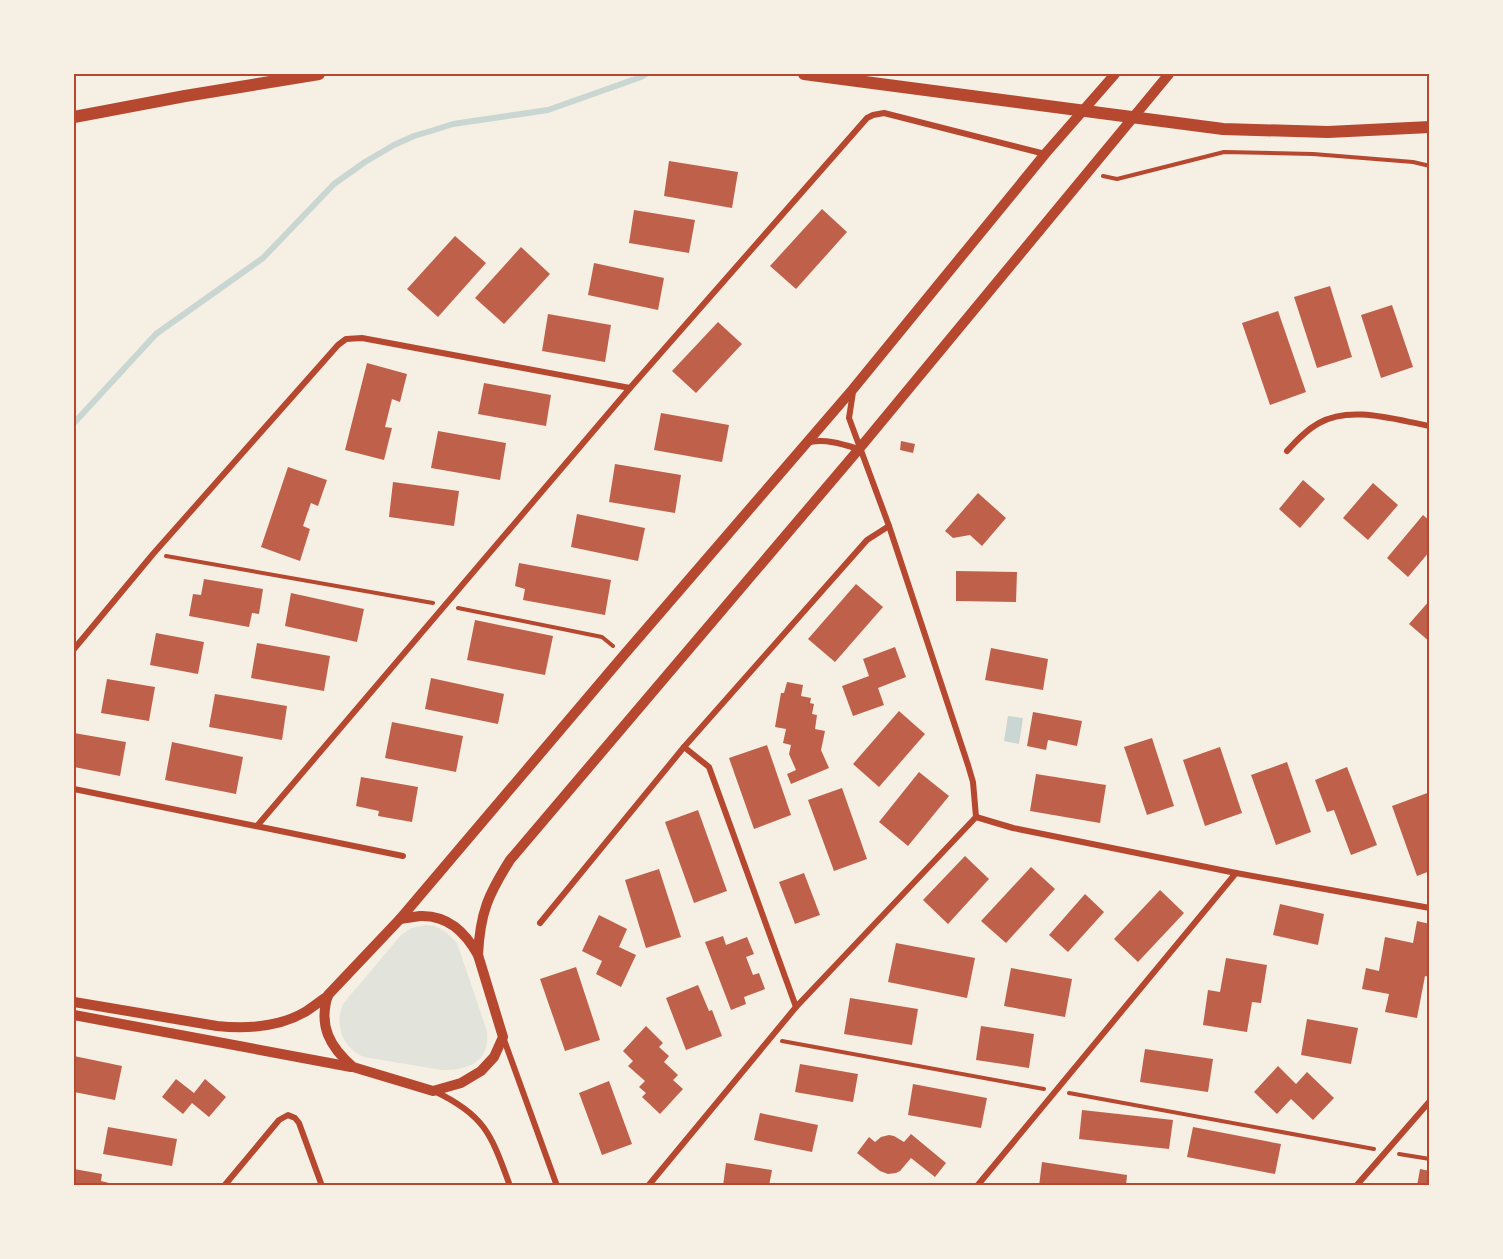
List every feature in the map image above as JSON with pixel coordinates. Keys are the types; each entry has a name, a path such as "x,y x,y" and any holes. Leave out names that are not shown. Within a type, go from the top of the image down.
{"main road":[{"path":"74,117 319,74"},
{"path":"804,74 1223,129 1328,132 1430,127"}],"street":[{"path":"74,1002 241,1028 279,1023 304,1012 328,995 400,919 808,442 1045,154 1115,74"},
{"path":"478,956 479,937 486,904 510,860 859,448 1169,74"},
{"path":"257,826 630,388 861,123 870,116 884,113 1045,154"},
{"path":"74,649 153,554 338,345 346,339 362,338 630,388"},
{"path":"648,1185 796,1007 976,817 973,782 968,765 889,526 849,418 853,389"},
{"path":"1287,451 1317,424 1334,417 1372,416 1430,426"},
{"path":"808,442 822,440 859,448"},
{"path":"540,923 684,747 867,540 889,526"},
{"path":"684,747 709,767 796,1007"},
{"path":"74,789 403,856"},
{"path":"976,817 1013,828 1236,873 1430,908"},
{"path":"977,1185 1236,873"},
{"path":"400,919 426,915 446,920 462,933 478,956 503,1037 557,1185"},
{"path":"328,995 324,1019 327,1034 336,1051 353,1067"},
{"path":"74,1015 353,1067 433,1091 455,1101 480,1122 497,1149 510,1185"},
{"path":"433,1091 461,1083 481,1071 494,1057 503,1037"},
{"path":"1356,1185 1430,1101"},
{"path":"224,1185 279,1120 290,1115 299,1123 322,1185"}],"path":[{"path":"1087,174 1118,179 1224,152 1313,154 1413,162 1430,166"},
{"path":"153,554 444,605 602,637 623,656"},
{"path":"770,1039 1430,1160"}],"shaded area":[{"path":"1008,716 1023,718 1019,744 1004,741"},
{"path":"435,926 446,932 457,943 487,1031 485,1051 481,1057 468,1066 451,1070 364,1057 346,1042 340,1027 340,1012 343,1004 401,935 411,928"}],"building":[{"path":"669,161 738,172 732,208 664,196"},
{"path":"822,209 847,232 796,289 770,266"},
{"path":"634,210 695,220 689,253 629,243"},
{"path":"455,236 486,263 438,317 407,289"},
{"path":"521,247 550,274 504,324 475,298"},
{"path":"594,263 664,278 658,310 588,295"},
{"path":"1330,286 1352,357 1317,368 1294,297"},
{"path":"1392,305 1413,367 1381,378 1361,315"},
{"path":"1278,311 1306,392 1270,405 1242,323"},
{"path":"548,314 611,325 605,362 542,351"},
{"path":"718,322 742,344 696,393 672,371"},
{"path":"367,363 407,374 400,402 392,399 385,427 392,428 384,460 345,450"},
{"path":"484,383 551,395 546,426 478,414"},
{"path":"661,413 729,425 722,462 654,450"},
{"path":"438,431 506,443 500,480 431,468"},
{"path":"901,441 915,444 913,453 900,450"},
{"path":"615,464 681,475 675,513 609,502"},
{"path":"288,467 327,480 318,506 311,503 303,526 310,529 300,561 261,547"},
{"path":"1303,480 1325,499 1300,528 1279,509"},
{"path":"393,482 459,491 454,526 389,517"},
{"path":"1373,483 1398,505 1368,540 1343,518"},
{"path":"978,493 1006,518 982,546 970,535 953,538 945,531"},
{"path":"577,514 645,528 638,561 571,547"},
{"path":"1423,515 1430,521 1430,551 1408,577 1387,558"},
{"path":"519,563 611,580 605,615 523,600 525,589 515,586"},
{"path":"956,571 1017,572 1016,602 956,601"},
{"path":"204,579 263,589 259,614 252,613 249,627 189,616 193,594 201,595"},
{"path":"856,584 883,607 835,662 808,639"},
{"path":"291,593 364,609 357,642 285,626"},
{"path":"1430,600 1430,642 1409,624"},
{"path":"475,620 553,636 545,675 467,660"},
{"path":"156,633 204,642 198,674 150,665"},
{"path":"257,643 330,656 324,691 251,678"},
{"path":"895,647 906,677 878,688 884,705 853,716 842,686 869,676 863,659"},
{"path":"991,648 1048,659 1043,690 985,680"},
{"path":"431,678 504,694 498,724 425,709"},
{"path":"107,679 155,687 149,721 101,713"},
{"path":"787,682 803,685 801,696 811,698 810,703 814,704 812,714 817,715 815,729 825,731 821,750 829,768 791,784 787,774 796,770 789,754 791,745 783,743 786,729 775,727 781,693 784,693"},
{"path":"215,694 287,706 282,740 209,727"},
{"path":"899,711 925,734 879,787 853,764"},
{"path":"1033,712 1082,721 1077,746 1048,740 1046,750 1027,746"},
{"path":"392,722 463,736 456,772 385,758"},
{"path":"74,733 126,742 120,776 74,767"},
{"path":"1152,738 1174,806 1147,815 1124,747"},
{"path":"172,742 243,757 236,794 165,780"},
{"path":"767,745 791,815 754,829 729,758"},
{"path":"1220,747 1242,813 1205,826 1183,760"},
{"path":"1287,762 1311,832 1276,845 1251,775"},
{"path":"1347,767 1377,845 1351,855 1334,810 1327,812 1315,780"},
{"path":"919,772 949,796 908,846 879,822"},
{"path":"1036,774 1106,785 1100,823 1030,811"},
{"path":"361,777 418,787 412,822 378,816 379,811 356,806"},
{"path":"842,788 867,859 834,871 808,800"},
{"path":"1430,792 1430,871 1417,876 1392,806"},
{"path":"698,810 727,891 694,903 665,822"},
{"path":"965,856 989,879 948,924 923,900"},
{"path":"1031,867 1055,889 1006,943 981,921"},
{"path":"659,869 681,937 646,948 625,880"},
{"path":"804,873 820,915 795,924 779,882"},
{"path":"1160,890 1184,913 1138,962 1114,939"},
{"path":"1085,894 1104,912 1068,952 1049,935"},
{"path":"1280,904 1324,914 1318,945 1273,935"},
{"path":"599,915 627,929 619,947 636,955 621,987 596,974 602,961 582,951"},
{"path":"1417,921 1430,924 1430,977 1425,976 1417,1018 1385,1012 1389,994 1362,989 1366,968 1379,971 1385,937 1413,943"},
{"path":"723,936 726,945 747,937 754,954 746,957 753,975 759,973 765,989 744,997 746,1004 731,1010 705,942"},
{"path":"896,943 975,958 967,998 888,982"},
{"path":"1226,958 1267,965 1261,1003 1252,1002 1247,1032 1203,1025 1208,990 1220,992"},
{"path":"576,967 600,1040 565,1051 540,979"},
{"path":"1011,968 1072,979 1065,1017 1004,1006"},
{"path":"698,985 709,1011 712,1010 722,1036 686,1050 666,998"},
{"path":"850,998 918,1009 912,1045 844,1034"},
{"path":"1307,1019 1358,1028 1351,1064 1301,1055"},
{"path":"646,1026 663,1043 659,1047 669,1056 664,1062 678,1075 673,1080 683,1089 660,1114 642,1097 646,1093 639,1087 645,1081 628,1066 633,1061 623,1051"},
{"path":"981,1026 1034,1034 1029,1068 976,1060"},
{"path":"1145,1049 1213,1059 1208,1092 1140,1082"},
{"path":"74,1056 122,1066 115,1100 74,1092"},
{"path":"800,1064 858,1074 853,1102 795,1092"},
{"path":"1278,1066 1296,1084 1307,1072 1334,1098 1313,1120 1291,1099 1277,1114 1254,1092"},
{"path":"176,1079 194,1093 205,1079 226,1097 209,1117 192,1103 183,1114 162,1097"},
{"path":"609,1081 632,1144 602,1155 579,1093"},
{"path":"913,1084 987,1098 981,1128 908,1115"},
{"path":"1082,1110 1173,1120 1169,1149 1079,1139"},
{"path":"760,1113 818,1125 812,1152 754,1140"},
{"path":"108,1127 177,1139 172,1166 103,1154"},
{"path":"1193,1127 1281,1144 1275,1174 1187,1157"},
{"path":"911,1134 946,1163 935,1177 911,1158 900,1171 888,1174 880,1171 857,1153 869,1137 875,1142 889,1135 904,1142"},
{"path":"1042,1162 1127,1175 1126,1186 1039,1186"},
{"path":"726,1163 772,1170 769,1186 723,1186"},
{"path":"74,1169 102,1174 101,1181 109,1183 108,1186 74,1186"},
{"path":"1420,1169 1430,1171 1430,1186 1417,1186"}],"waterway":[{"path":"74,423 156,334 263,258 334,184 365,162 414,136 453,124 548,110 646,74"}]}
